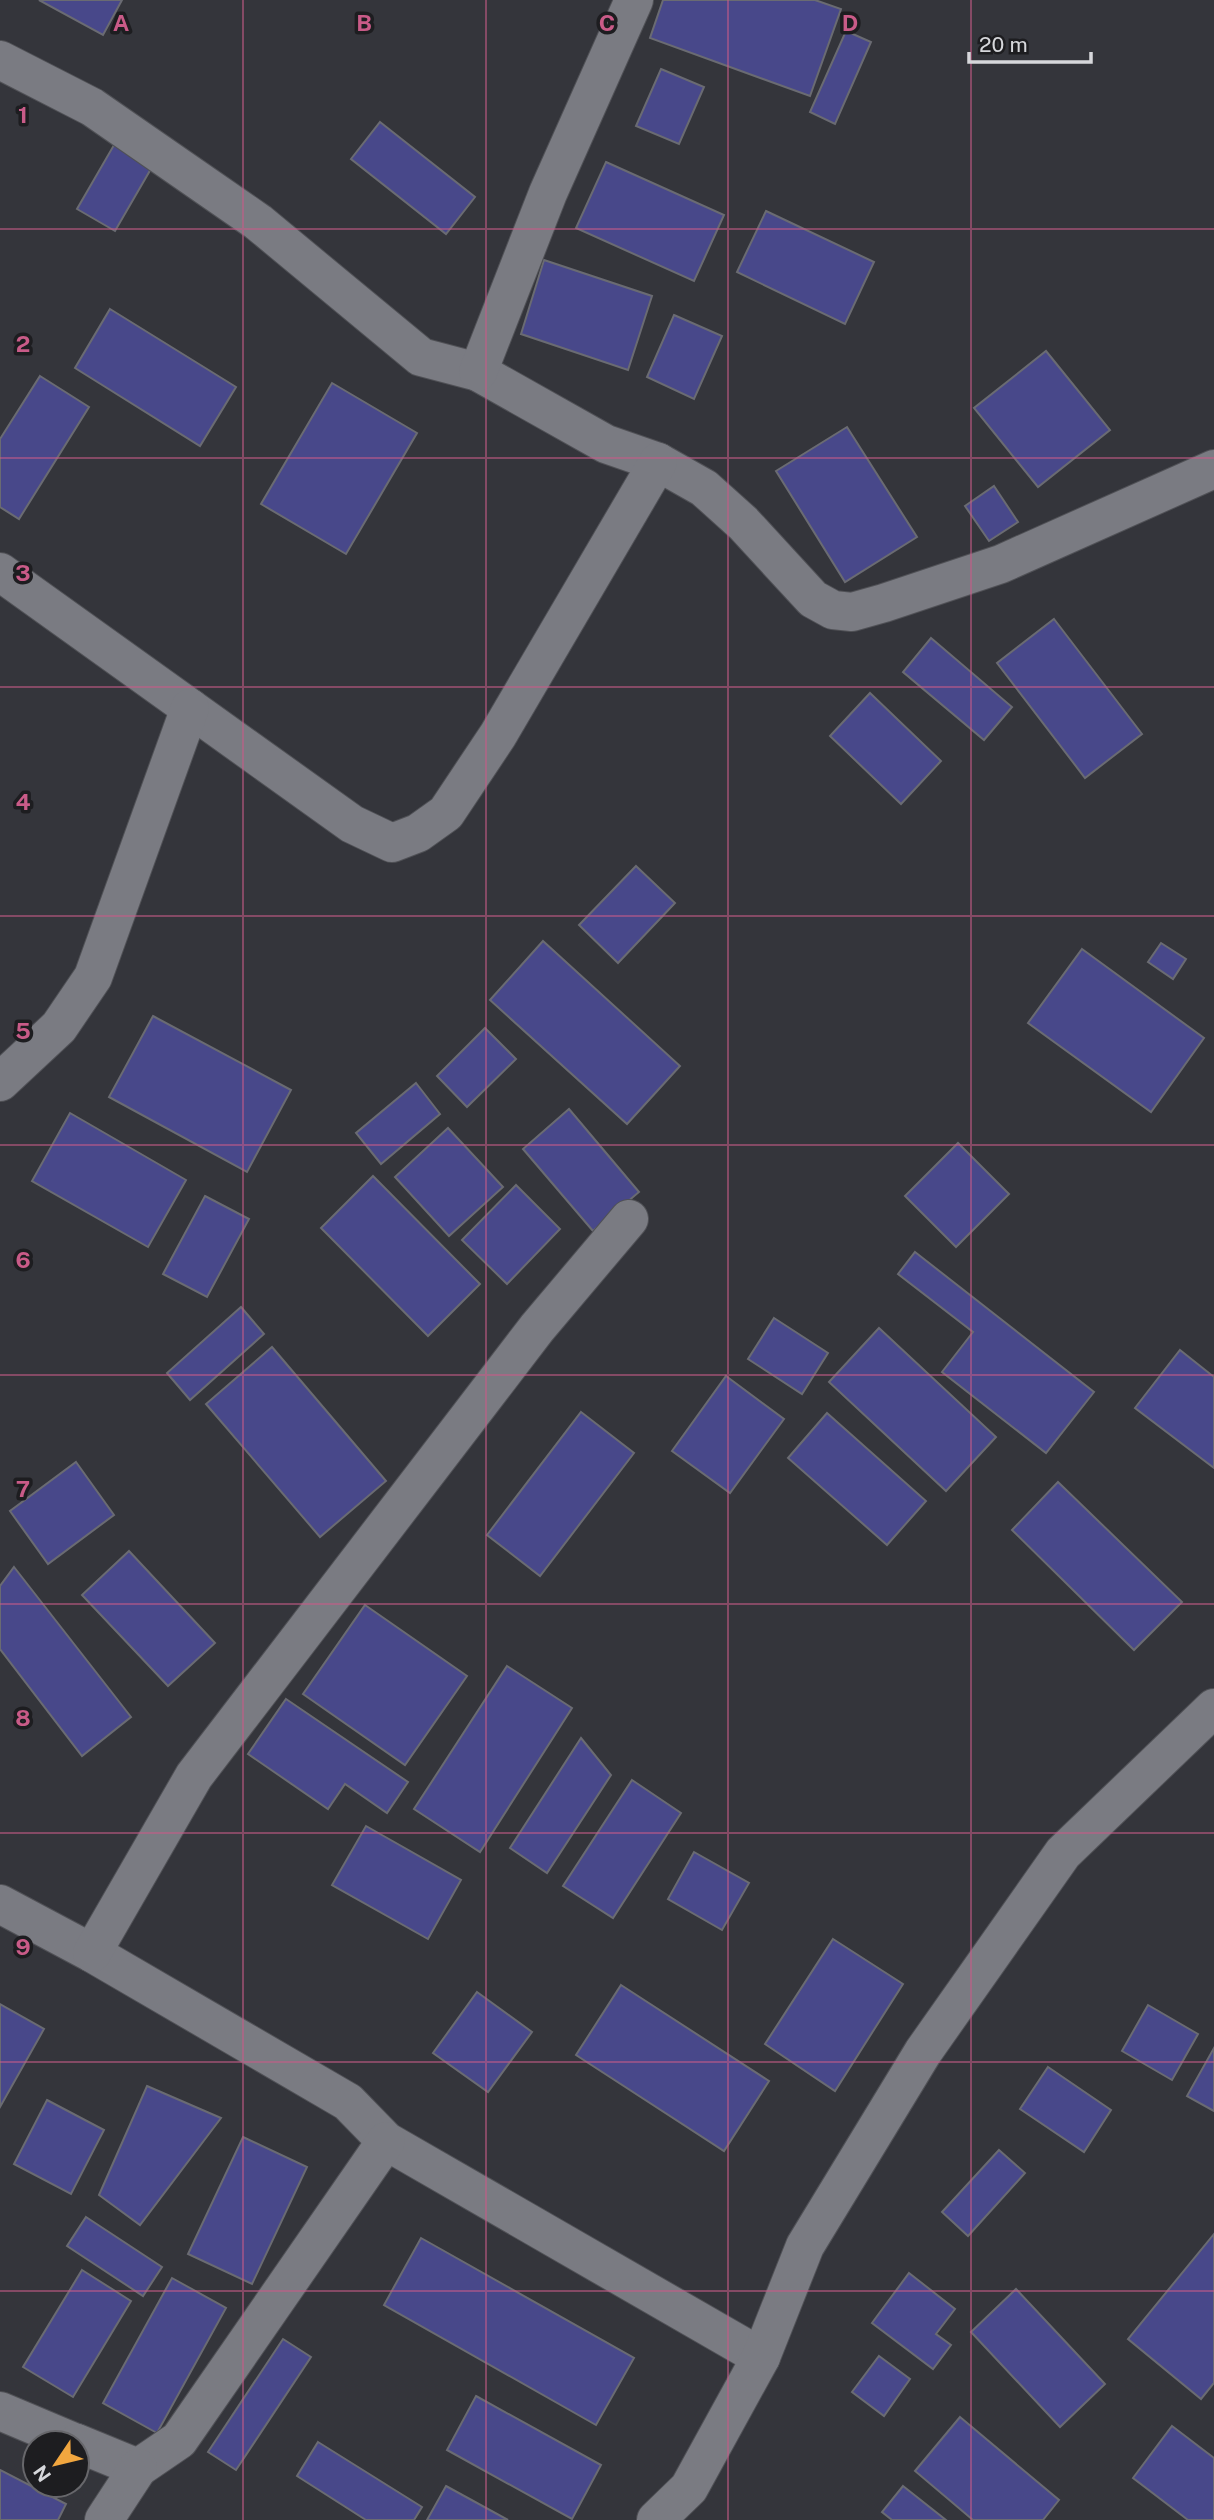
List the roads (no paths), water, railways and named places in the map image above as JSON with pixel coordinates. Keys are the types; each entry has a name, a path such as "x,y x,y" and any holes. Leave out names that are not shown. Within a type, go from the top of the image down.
{"street":[{"path":"478,372 548,193 634,0"},
{"path":"0,60 92,107 258,222 421,357 478,372 606,444 658,462 704,488 743,523 813,599 833,610 852,612 1001,564 1214,469"},
{"path":"0,572 352,824 392,843 418,833 446,813 498,735 658,462"},
{"path":"0,1082 59,1027 93,977 190,708"},
{"path":"92,1952 194,1776 537,1328 629,1220"},
{"path":"656,2520 689,2488 761,2357 805,2246 923,2052 1063,1853 1214,1708"},
{"path":"0,1904 92,1952 348,2102 386,2141 761,2357"},
{"path":"104,2520 138,2468 179,2440 386,2141"},
{"path":"0,2411 43,2429"},
{"path":"91,2449 138,2468"}]}
